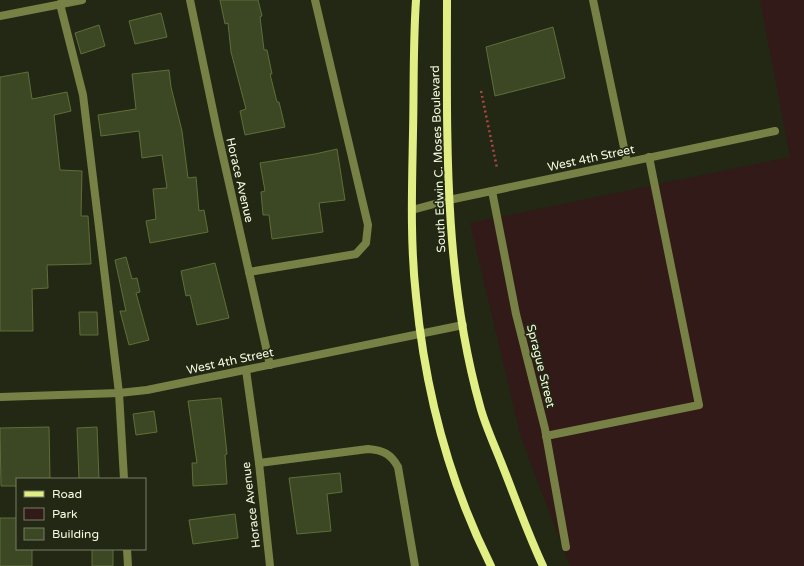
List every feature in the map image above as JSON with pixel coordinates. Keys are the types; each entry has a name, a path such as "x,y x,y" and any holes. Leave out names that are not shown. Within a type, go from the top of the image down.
{"main road":[{"name":"South Edwin C. Moses Boulevard","path":"416,0 412,210 415,296 436,418 456,484 491,566"},
{"name":"South Edwin C. Moses Boulevard","path":"447,0 447,126 449,200 454,261 462,325 480,406 531,540 543,566"}],"street":[{"path":"0,16 82,0"},
{"name":"Horace Avenue","path":"190,0 270,365"},
{"path":"249,272 356,254 366,243 368,224 315,0"},
{"path":"593,0 627,162"},
{"path":"60,4 83,95 119,393 124,478"},
{"name":"West 4th Street","path":"412,210 449,200 775,131"},
{"path":"546,436 699,405 649,157"},
{"name":"Sprague Street","path":"492,191 516,314 546,436 566,547"},
{"name":"West 4th Street","path":"0,397 119,393 147,390 462,325"},
{"name":"Horace Avenue","path":"246,370 259,463 270,566"},
{"path":"259,463 368,449 381,450 392,457 398,467 415,566"},
{"path":"127,550 128,566"}],"path":[{"path":"481,91 498,168"}],"green space":[{"path":"760,0 804,0 804,566 570,566 521,438 470,223 790,157"}],"building":[{"path":"220,0 258,0 262,16 260,17 264,50 267,50 272,74 270,74 285,127 245,135 240,111 246,109 231,52 228,23 225,24"},
{"path":"161,13 167,37 135,44 129,21"},
{"path":"99,25 105,46 81,54 75,33"},
{"path":"553,27 565,78 495,96 486,47"},
{"path":"169,70 171,87 182,131 188,178 196,177 199,211 204,210 208,232 150,243 146,221 156,219 153,189 167,188 162,155 142,158 139,131 101,136 98,115 136,109 132,74"},
{"path":"28,72 32,99 67,92 71,111 54,115 60,170 82,171 81,216 88,216 91,264 47,265 48,288 32,289 33,331 0,331 0,77"},
{"path":"337,149 345,200 319,203 323,232 272,239 269,215 263,215 261,192 265,191 260,163"},
{"path":"126,257 132,279 137,278 140,292 136,293 149,340 129,345 120,311 126,311 115,260"},
{"path":"215,263 229,318 197,325 190,295 186,296 181,271"},
{"path":"79,312 97,312 98,335 80,335"},
{"path":"221,398 227,454 225,455 227,484 193,486 192,463 197,463 188,401"},
{"path":"154,411 157,432 136,435 133,414"},
{"path":"49,427 50,478 16,478 16,486 1,486 0,428"},
{"path":"97,427 99,478 79,478 77,428"},
{"path":"340,473 342,492 327,494 331,531 297,534 289,478"},
{"path":"235,514 238,538 193,544 189,520"},
{"path":"0,518 16,518 16,550 32,550 32,566 0,566"},
{"path":"92,550 113,550 113,566 92,566"}]}
